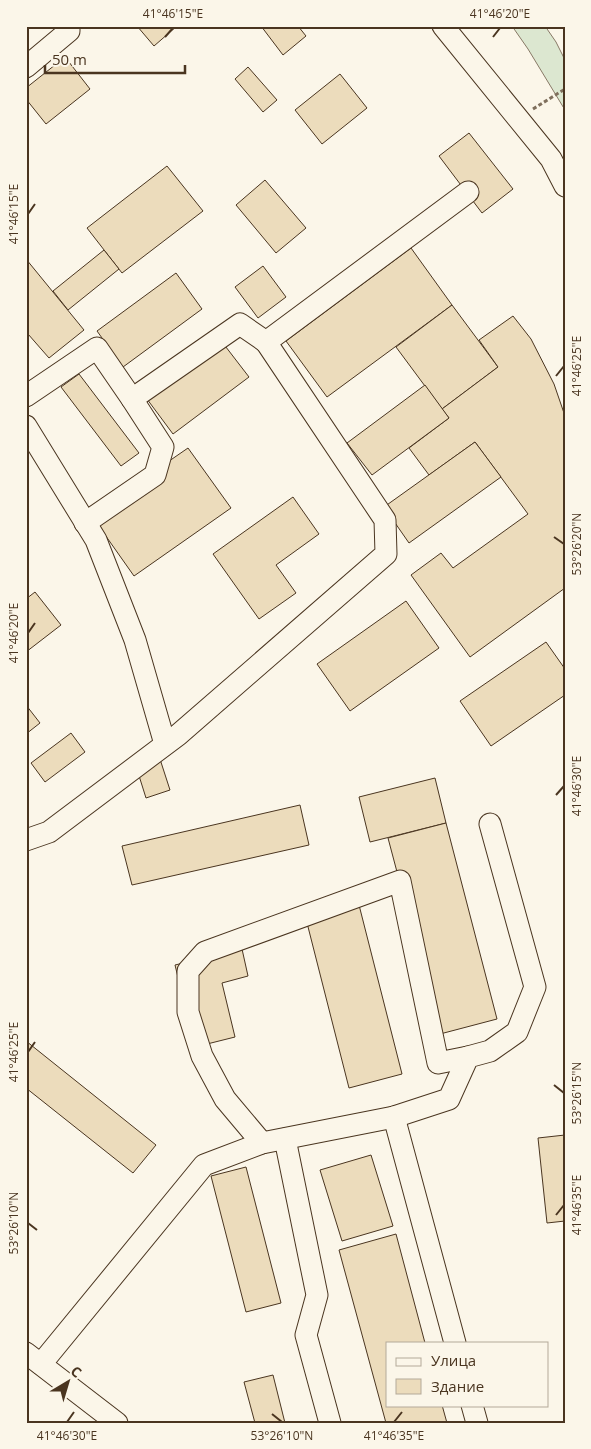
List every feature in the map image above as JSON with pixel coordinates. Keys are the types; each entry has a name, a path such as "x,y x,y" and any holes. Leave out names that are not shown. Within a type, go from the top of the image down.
{"street":[{"path":"26,67 69,31 69,26"},
{"path":"444,26 551,159 565,186"},
{"path":"266,342 468,192"},
{"path":"26,840 49,832 165,744 386,554 385,520 266,342 240,324 132,399"},
{"path":"26,396 97,348 164,447 155,475 85,523"},
{"path":"26,426 96,540 135,640 165,744"},
{"path":"262,1143 225,1099 202,1056 188,1012 188,971 205,952 400,881 438,1063 468,1058 490,1051 517,1032 535,987 490,824"},
{"path":"117,1423 34,1358 204,1165 262,1143 394,1117 449,1099 468,1058"},
{"path":"394,1117 455,1342"},
{"path":"285,1139 317,1295 306,1335 330,1423"},
{"path":"472,1406 477,1423"}],"path":[{"path":"518,118 565,89"}],"green space":[{"path":"512,26 545,26 556,42 565,60 565,110 528,49"}],"building":[{"path":"137,26 177,26 154,46"},
{"path":"261,26 298,26 306,36 283,55"},
{"path":"65,57 90,89 46,124 26,99 26,88"},
{"path":"248,67 277,100 263,112 235,79"},
{"path":"340,74 367,108 322,144 295,110"},
{"path":"469,133 513,189 482,213 439,156"},
{"path":"167,166 203,211 122,273 87,228"},
{"path":"265,180 306,228 276,253 236,205"},
{"path":"411,248 452,305 327,397 286,341"},
{"path":"104,250 119,269 68,310 53,291"},
{"path":"26,259 84,330 49,358 28,334 26,336"},
{"path":"263,266 286,297 258,318 235,287"},
{"path":"176,273 202,309 123,367 97,331"},
{"path":"452,305 498,367 442,409 396,347"},
{"path":"513,316 531,339 554,384 565,416 565,588 470,657 411,575 441,553 453,568 528,514 475,442 429,475 409,448 449,418 442,409 498,367 479,340"},
{"path":"219,338 249,377 173,434 144,395"},
{"path":"79,374 139,453 121,466 61,387"},
{"path":"425,385 449,418 372,475 347,443"},
{"path":"475,442 501,477 409,543 384,507"},
{"path":"188,448 231,508 134,576 91,515"},
{"path":"293,497 319,534 276,565 296,593 259,619 213,554"},
{"path":"35,592 61,625 26,652 26,599"},
{"path":"406,601 439,648 350,711 317,664"},
{"path":"546,642 565,669 565,695 491,746 460,701"},
{"path":"26,705 40,723 26,734"},
{"path":"71,733 85,752 45,782 31,763"},
{"path":"159,756 170,790 146,798 135,763"},
{"path":"435,778 446,823 370,842 359,797"},
{"path":"300,805 309,845 132,885 122,846"},
{"path":"446,823 497,1019 440,1034 388,838"},
{"path":"358,901 402,1074 349,1088 305,915"},
{"path":"242,949 248,976 222,983 235,1037 195,1047 175,965"},
{"path":"26,1041 156,1145 133,1173 26,1088"},
{"path":"565,1135 565,1221 547,1223 538,1138"},
{"path":"371,1155 393,1226 342,1241 320,1170"},
{"path":"246,1167 281,1303 246,1312 211,1176"},
{"path":"396,1234 425,1342 386,1342 386,1406 442,1406 447,1423 386,1423 339,1250"},
{"path":"273,1375 285,1423 255,1423 244,1382"}]}
